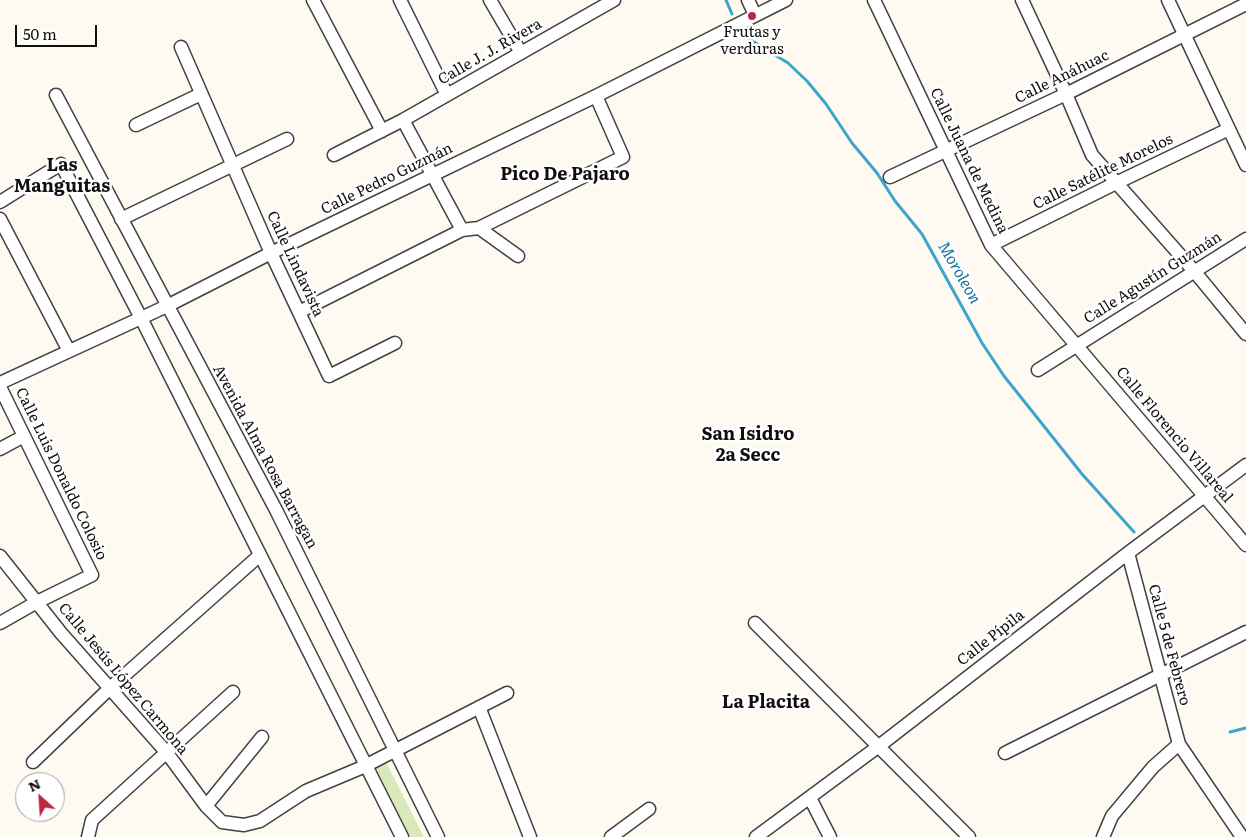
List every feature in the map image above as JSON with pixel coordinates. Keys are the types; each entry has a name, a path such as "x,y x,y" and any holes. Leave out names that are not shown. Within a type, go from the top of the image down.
{"street":[{"path":"313,0 382,131"},
{"path":"400,0 447,95"},
{"path":"490,0 521,54"},
{"name":"Calle J. J. Rivera","path":"334,156 403,120 614,0"},
{"path":"748,0 755,15"},
{"name":"Calle Pedro Guzmán","path":"0,385 167,306 596,96 786,0"},
{"name":"Calle Juana de Medina","path":"874,0 992,246 1077,345"},
{"path":"1022,0 1092,155 1194,271 1246,334"},
{"path":"1168,0 1246,165"},
{"name":"Calle Anáhuac","path":"890,177 1066,94 1246,4"},
{"name":"Calle Lindavista","path":"181,47 328,376 395,344"},
{"path":"136,124 201,94"},
{"name":"Avenida Alma Rosa Barragan","path":"56,95 276,510 438,837"},
{"path":"299,312 462,230 479,228 623,157 596,96"},
{"path":"403,120 462,230"},
{"name":"Calle Satélite Morelos","path":"992,246 1116,183 1229,129"},
{"path":"122,219 287,139"},
{"path":"0,202 61,164 141,318 402,837"},
{"path":"0,219 69,351"},
{"path":"479,228 518,256"},
{"name":"Calle Agustín Guzmán","path":"1038,370 1246,238"},
{"name":"Calle Florencio Villareal","path":"1077,345 1246,545"},
{"name":"Calle Luis Donaldo Colosio","path":"0,385 92,575 38,602"},
{"path":"0,449 24,436"},
{"name":"Calle Pípila","path":"756,837 879,746 1128,553 1246,465"},
{"name":"Calle 5 de Febrero","path":"1128,553 1179,744 1242,837"},
{"path":"33,762 109,689 260,555"},
{"name":"Calle Jesús López Carmona","path":"0,556 61,633 167,753 206,806 222,822 244,825 260,822 306,791 366,765"},
{"path":"0,623 38,602"},
{"path":"755,623 969,837"},
{"path":"1005,754 1246,632"},
{"path":"88,837 92,820 233,692"},
{"path":"366,765 508,693"},
{"path":"479,707 530,837"},
{"path":"206,806 262,737"},
{"path":"1103,837 1112,816 1153,767 1179,744"},
{"path":"810,798 830,837"},
{"path":"611,837 649,809"}],"green space":[{"path":"386,762 424,837 410,837 375,768"}],"waterway":[{"name":"Moroleon","path":"726,0 732,14"},
{"name":"Moroleon","path":"749,39 788,63 807,81 826,104 852,143 877,173 895,201 922,234 982,343 1004,376 1082,474 1134,532"},
{"path":"1230,732 1246,728"}],"place":[{"name":"Frutas y verduras","path":"752,16"}],"district":[{"name":"Pico De Pajaro","path":"565,175"},
{"name":"Las Manguitas","path":"62,176"},
{"name":"San Isidro 2a Secc","path":"748,445"},
{"name":"La Placita","path":"766,703"}]}
